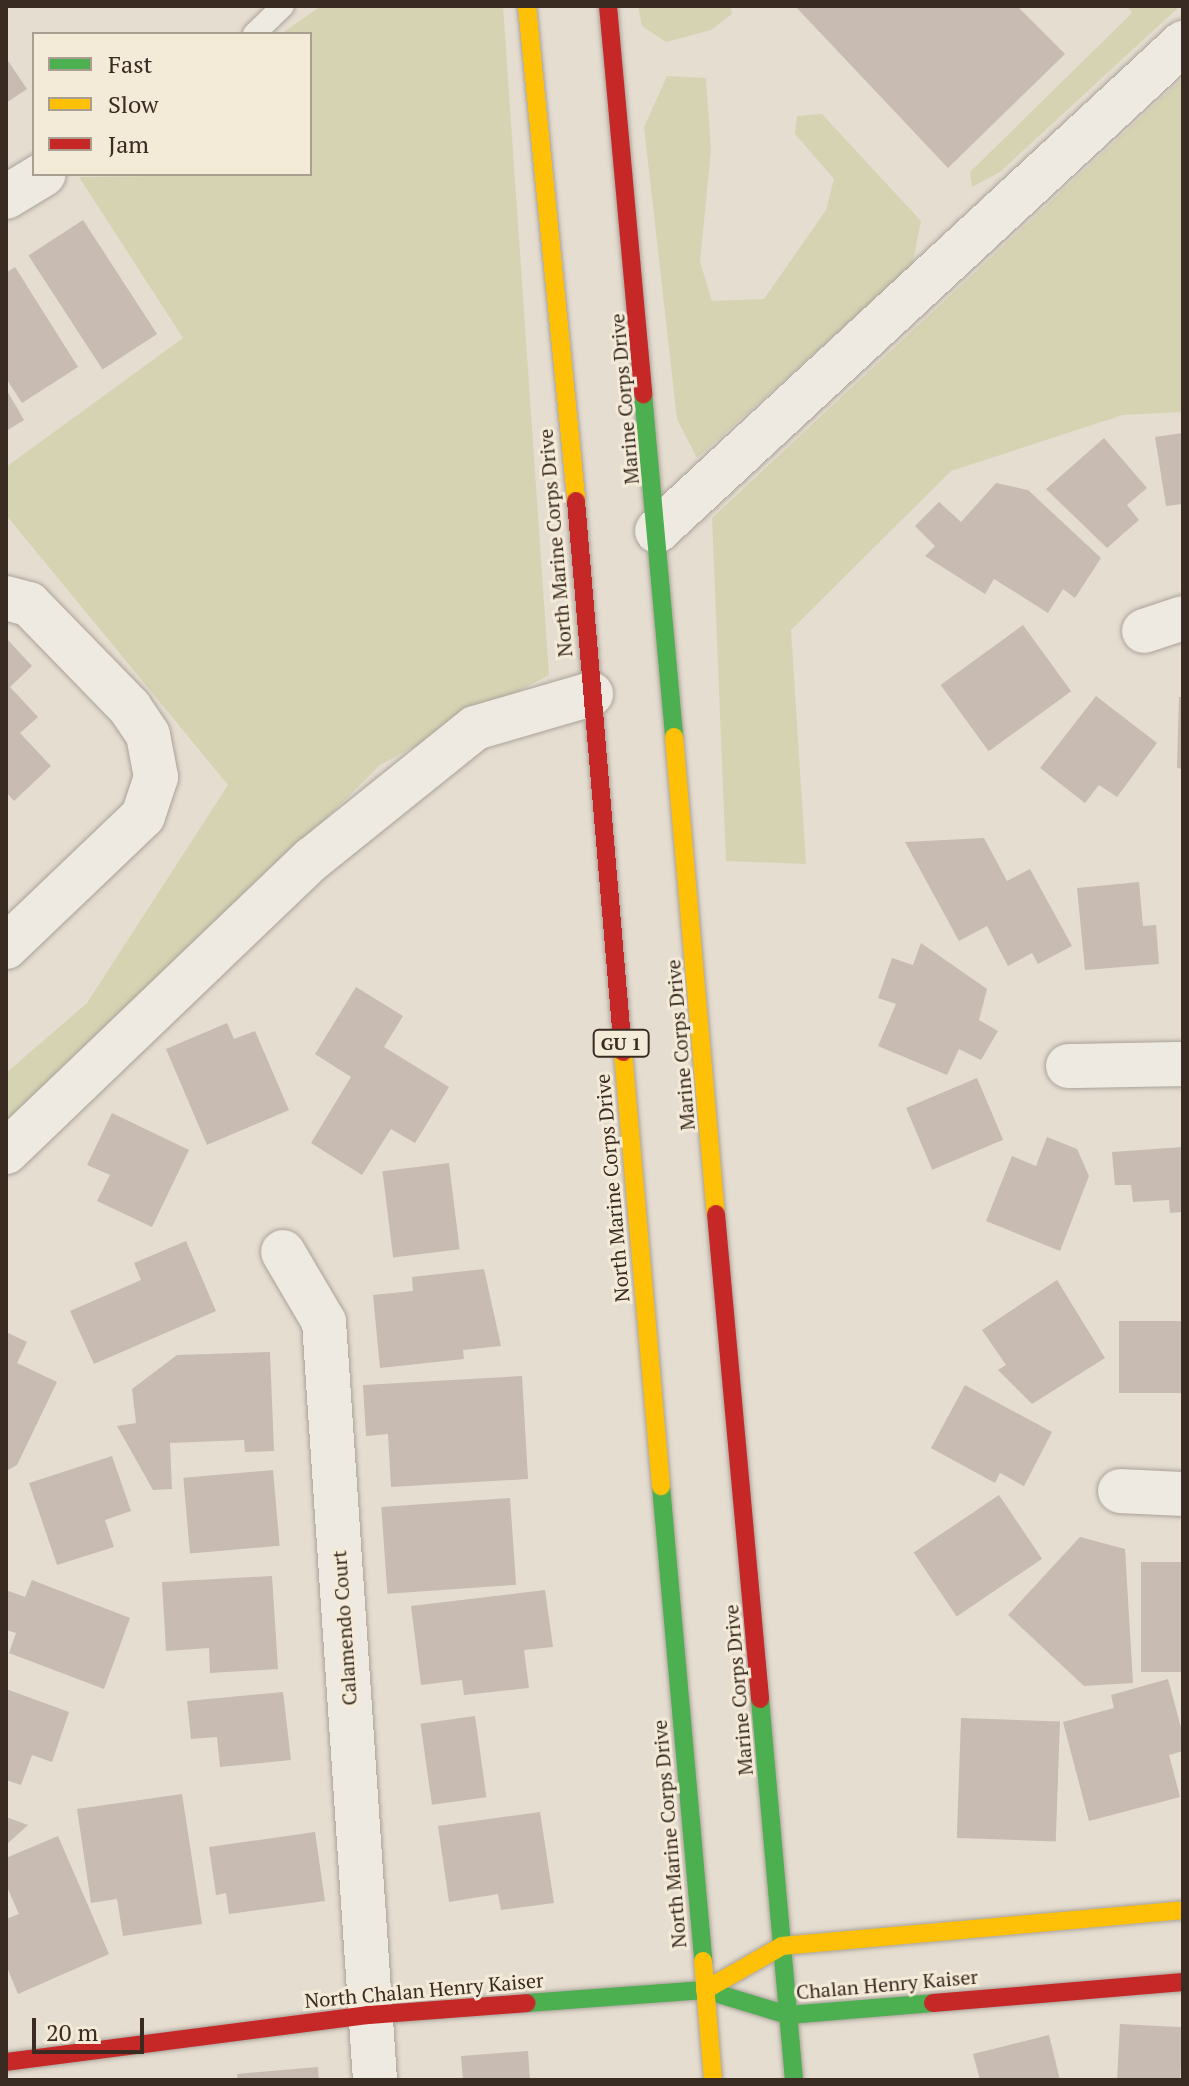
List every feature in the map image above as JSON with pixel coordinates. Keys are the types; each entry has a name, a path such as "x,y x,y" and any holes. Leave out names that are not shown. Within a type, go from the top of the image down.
{"main road":[{"name":"North Marine Corps Drive","path":"527,6 713,2080"},
{"name":"Marine Corps Drive","path":"608,6 794,2080"},
{"path":"705,1990 782,1946 1183,1910"},
{"name":"Chalan Henry Kaiser","path":"705,1990 788,2015 1183,1982"},
{"name":"North Chalan Henry Kaiser","path":"6,2062 368,2015 705,1990"}],"street":[{"path":"657,531 1183,43"},
{"path":"6,197 41,176"},
{"path":"6,598 29,604 130,708 148,735 156,777 143,816 6,947"},
{"path":"6,1152 312,859 475,728 591,694"},
{"path":"1068,1066 1183,1064"},
{"name":"Calamendo Court","path":"283,1252 324,1322 368,2015 375,2080"},
{"path":"1120,1491 1183,1494"}],"lane":[{"path":"256,32 283,6"}],"shaded area":[{"path":"321,6 503,6 549,675 380,765 6,1138 6,1073 87,1003 228,785 6,515 6,467 183,338 79,177 312,176 312,32 284,32"},
{"path":"638,6 731,6 732,14 711,30 666,42 642,26"},
{"path":"1127,6 1180,6 1000,172 972,187 970,172 1132,13"},
{"path":"667,76 706,78 711,150 700,262 712,301 764,299 826,210 834,179 795,134 797,116 822,114 921,221 912,266 697,458 677,419 644,127"},
{"path":"1183,78 1183,412 1123,415 951,471 791,630 806,864 726,861 712,518"}],"building":[{"path":"795,6 1017,6 1065,54 948,168"},
{"path":"6,58 27,89 6,103"},
{"path":"83,220 157,334 103,369 28,255"},
{"path":"15,267 78,367 22,403 6,378 6,273"},
{"path":"6,389 24,420 6,431"},
{"path":"1183,433 1183,504 1166,506 1155,437"},
{"path":"1104,438 1147,488 1127,505 1139,520 1107,548 1046,489"},
{"path":"996,483 1028,490 1101,558 1075,598 1063,589 1048,613 994,579 985,594 925,556 935,546 915,526 939,502 961,522"},
{"path":"1023,625 1071,691 989,751 940,685"},
{"path":"6,638 32,666 10,687 38,717 20,733 51,766 14,801 6,792"},
{"path":"1096,696 1157,743 1117,797 1099,785 1085,803 1040,768"},
{"path":"1179,697 1183,697 1183,769 1177,768"},
{"path":"984,838 1007,881 1030,869 1072,946 1038,964 1032,953 1008,966 987,926 959,941 905,842"},
{"path":"1139,882 1143,926 1156,925 1159,964 1085,970 1077,888"},
{"path":"921,943 987,989 979,1020 998,1031 981,1060 959,1049 947,1075 878,1046 896,1004 878,998 892,958 913,965"},
{"path":"356,987 403,1016 384,1047 449,1087 415,1143 391,1129 362,1175 311,1143 351,1077 315,1054"},
{"path":"227,1023 234,1039 255,1031 289,1110 207,1145 166,1049"},
{"path":"977,1078 1003,1140 932,1170 906,1108"},
{"path":"112,1113 189,1150 152,1227 97,1201 110,1175 87,1165"},
{"path":"1047,1137 1077,1149 1089,1176 1060,1251 986,1221 1012,1156 1036,1166"},
{"path":"1183,1147 1183,1212 1170,1213 1169,1200 1133,1202 1131,1185 1115,1185 1112,1152"},
{"path":"449,1163 460,1249 393,1258 382,1171"},
{"path":"186,1241 216,1311 94,1364 70,1311 141,1280 134,1263"},
{"path":"484,1269 501,1346 463,1350 464,1359 380,1368 373,1295 413,1291 412,1277"},
{"path":"1057,1280 1105,1358 1032,1404 998,1370 1006,1365 982,1330"},
{"path":"1119,1321 1183,1321 1183,1393 1119,1393"},
{"path":"6,1332 27,1342 17,1363 57,1382 17,1465 6,1471"},
{"path":"270,1352 274,1451 245,1452 244,1440 170,1443 172,1489 153,1490 117,1426 136,1423 132,1389 177,1355"},
{"path":"522,1376 528,1479 391,1487 388,1434 366,1436 363,1385"},
{"path":"965,1385 1052,1432 1024,1486 1000,1473 995,1483 931,1448"},
{"path":"112,1456 131,1511 105,1520 114,1547 57,1565 29,1483"},
{"path":"273,1470 280,1546 190,1554 183,1478"},
{"path":"999,1495 1042,1559 957,1616 914,1553"},
{"path":"510,1498 516,1585 387,1594 381,1507"},
{"path":"1080,1537 1125,1549 1133,1683 1084,1686 1008,1615"},
{"path":"1141,1562 1183,1562 1183,1672 1141,1672"},
{"path":"272,1576 278,1669 210,1673 209,1648 166,1651 162,1582"},
{"path":"32,1580 130,1618 104,1689 9,1653 16,1633 6,1630 6,1590 25,1597"},
{"path":"545,1590 553,1647 524,1650 529,1688 464,1695 462,1680 421,1685 411,1606"},
{"path":"1168,1679 1183,1735 1183,1751 1169,1755 1180,1797 1089,1821 1063,1722 1114,1708 1111,1695"},
{"path":"6,1689 69,1712 52,1762 32,1755 21,1785 6,1780"},
{"path":"283,1692 291,1760 220,1767 217,1737 191,1739 187,1701"},
{"path":"475,1716 486,1797 432,1805 421,1724"},
{"path":"961,1718 1060,1721 1056,1841 957,1838"},
{"path":"182,1794 202,1924 123,1936 117,1899 91,1903 77,1809"},
{"path":"540,1812 554,1903 501,1910 498,1894 449,1902 438,1826"},
{"path":"6,1817 28,1825 6,1845"},
{"path":"315,1832 325,1901 229,1914 226,1893 216,1895 209,1847"},
{"path":"58,1836 109,1954 18,1994 6,1965 6,1919 19,1914 6,1885 6,1858"},
{"path":"1120,2024 1183,2027 1180,2080 1117,2080"},
{"path":"1049,2035 1060,2080 980,2080 973,2054"},
{"path":"528,2051 530,2080 463,2080 461,2056"},
{"path":"318,2067 319,2080 238,2080 237,2074"}],"traffic: fast":[{"path":"643,394 674,737"},
{"path":"661,1486 703,1961"},
{"path":"760,1699 794,2080"},
{"path":"527,2003 705,1990 788,2015 933,2003"}],"traffic: slow":[{"path":"527,6 576,501"},
{"path":"674,737 716,1214"},
{"path":"623,1052 661,1486"},
{"path":"705,1990 782,1946 1183,1910"},
{"path":"703,1961 713,2080"}],"traffic: jam":[{"path":"608,6 643,394"},
{"path":"576,501 623,1052"},
{"path":"716,1214 760,1699"},
{"path":"933,2003 1183,1982"},
{"path":"6,2062 368,2015 527,2003"}]}
